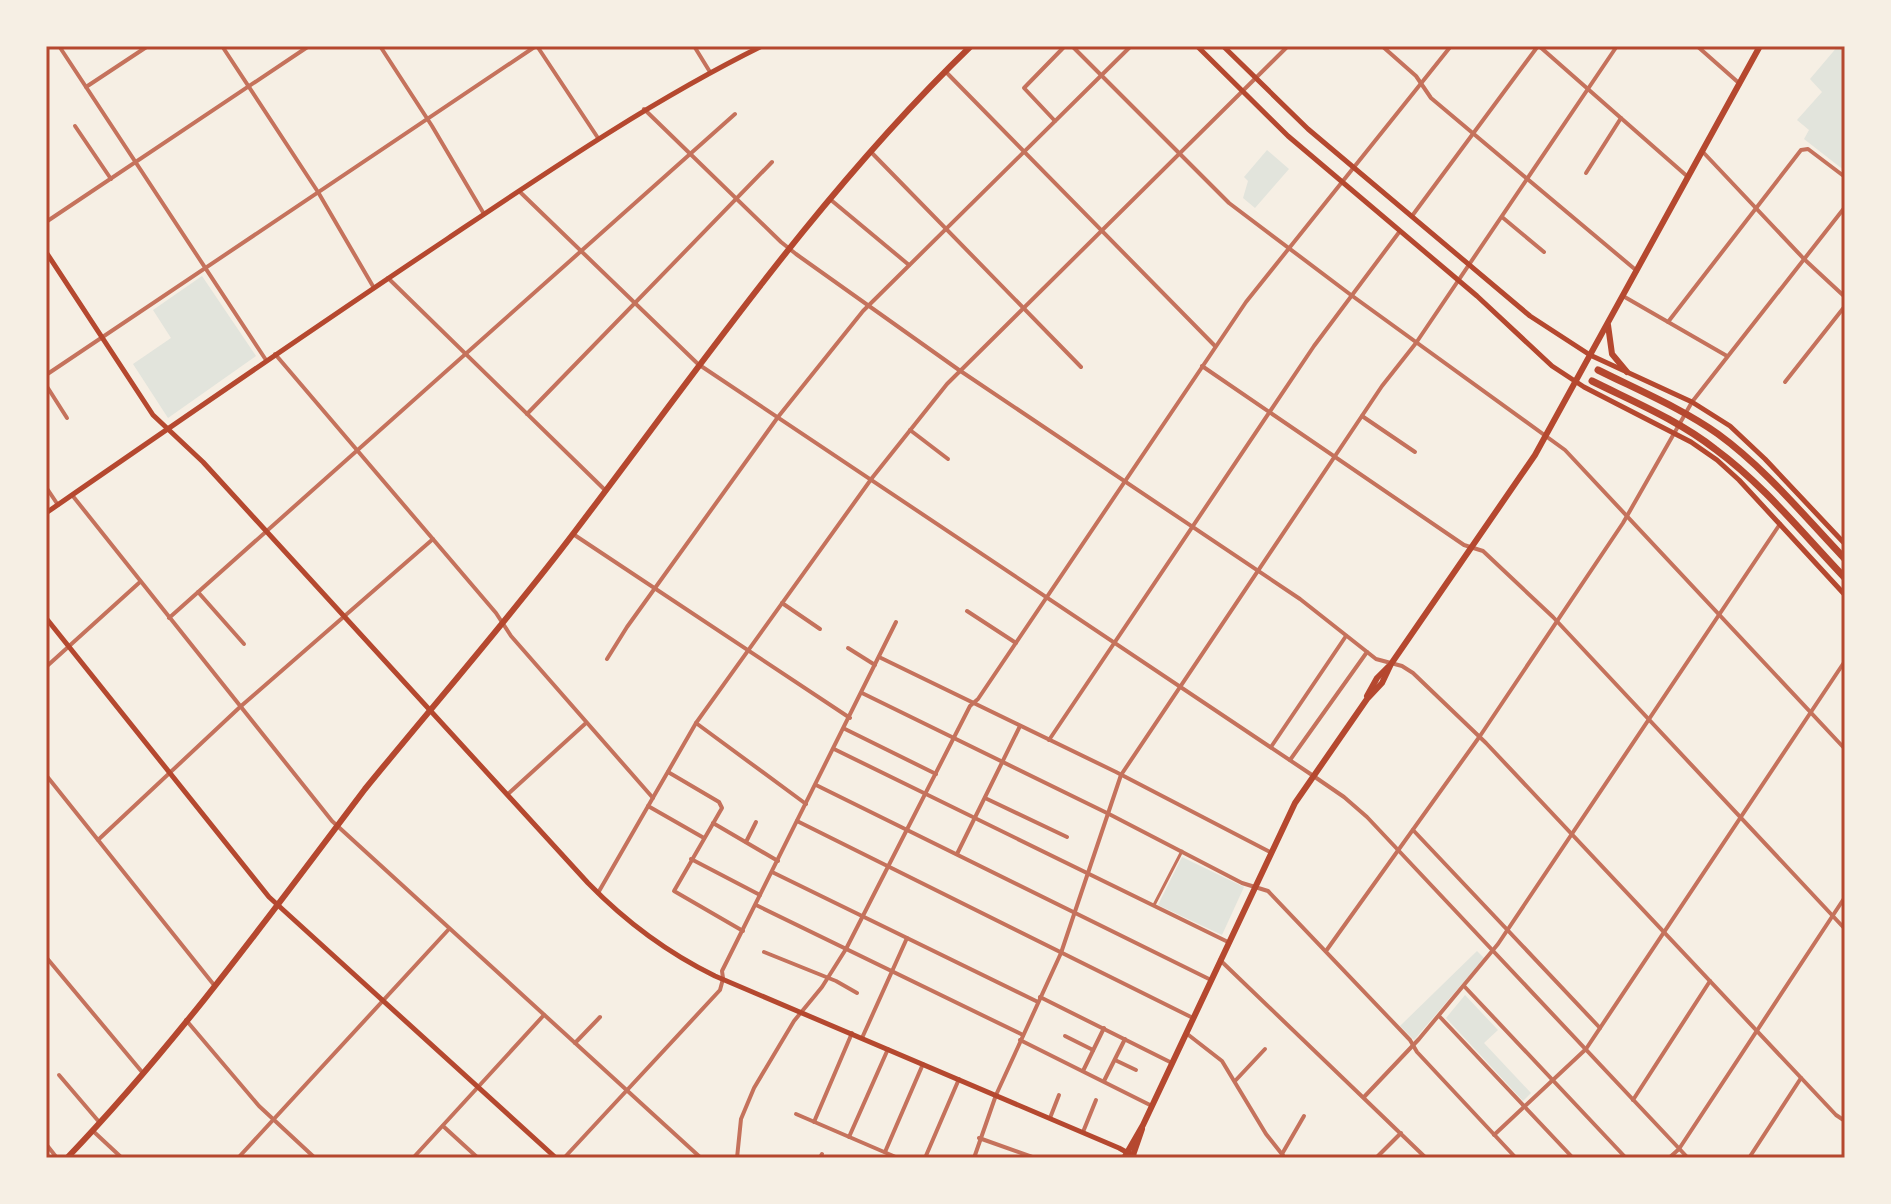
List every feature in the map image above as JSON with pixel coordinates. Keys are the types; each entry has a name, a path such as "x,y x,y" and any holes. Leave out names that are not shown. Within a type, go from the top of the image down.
{"highway":[{"path":"1598,370 1693,418 1731,444 1845,559"},
{"path":"1592,381 1677,424 1726,457 1845,578"}],"main road":[{"path":"46,513 266,360 598,138 644,109 762,46"},
{"path":"67,1158 186,1020 358,798 573,534 788,247 871,152 971,46"},
{"path":"1197,46 1288,136 1459,280 1541,357 1576,382 1676,430 1708,453 1728,470 1845,595"},
{"path":"1223,46 1354,168 1543,326 1590,355 1692,402 1730,426 1754,447 1845,544"},
{"path":"46,252 153,415 203,462 598,893 646,934 684,959 723,979 1083,1132 1131,1156 1270,852 1312,775 1522,475 1760,46"},
{"path":"1608,324 1612,354 1627,372"},
{"path":"46,618 277,904 556,1158"}],"street":[{"path":"59,46 266,360"},
{"path":"86,87 148,46"},
{"path":"222,46 318,192 374,288"},
{"path":"46,222 309,46"},
{"path":"380,46 484,214"},
{"path":"46,375 537,46 598,138"},
{"path":"694,46 710,72"},
{"path":"1055,121 1024,86 1065,46"},
{"path":"1072,46 1221,197 1565,450 1845,749"},
{"path":"607,659 778,417 868,305 1131,46"},
{"path":"598,893 696,723 910,430 959,370 1288,46"},
{"path":"1382,46 1421,83 1427,94 1637,271"},
{"path":"737,1158 740,1124 758,1081 846,949 974,703 1215,346 1288,249 1451,46"},
{"path":"1412,216 1539,46 1688,177"},
{"path":"974,1158 996,1095 1061,953 1121,775 1362,416 1416,343 1617,46"},
{"path":"1697,46 1740,84"},
{"path":"945,71 1215,346"},
{"path":"644,109 788,247 959,370 1259,571 1367,652 1410,671 1480,736 1836,1115 1845,1121"},
{"path":"169,618 735,114"},
{"path":"1586,173 1621,118"},
{"path":"75,126 111,179"},
{"path":"1668,322 1805,149 1845,177"},
{"path":"1702,151 1804,259 1845,297"},
{"path":"871,152 1081,367"},
{"path":"527,414 772,162"},
{"path":"519,191 698,364 872,478 1351,803 1688,1158"},
{"path":"830,199 909,265"},
{"path":"1326,951 1558,623 1627,516 1692,402 1845,207"},
{"path":"1502,217 1544,252"},
{"path":"1049,740 1269,412 1400,231"},
{"path":"388,278 606,491"},
{"path":"1623,296 1727,356"},
{"path":"1785,382 1845,307"},
{"path":"275,354 653,798"},
{"path":"1202,366 1464,545 1483,551 1558,623 1650,719 1845,929"},
{"path":"46,385 67,418"},
{"path":"1362,416 1415,452"},
{"path":"910,430 948,459"},
{"path":"46,487 58,505"},
{"path":"72,495 338,827 701,1158"},
{"path":"1364,1097 1413,1046 1493,951 1780,524"},
{"path":"573,534 850,718"},
{"path":"98,840 240,707 433,539"},
{"path":"46,667 140,582"},
{"path":"198,592 244,644"},
{"path":"782,603 820,629"},
{"path":"967,611 1016,643"},
{"path":"564,1158 722,987 722,971 896,622"},
{"path":"1271,747 1346,636"},
{"path":"848,648 875,665"},
{"path":"1290,760 1367,652"},
{"path":"879,657 1121,775 1270,852"},
{"path":"1494,1135 1586,1049 1845,661"},
{"path":"862,693 1242,883 1268,891 1516,1158"},
{"path":"508,794 586,723"},
{"path":"696,723 806,804"},
{"path":"957,854 1020,726"},
{"path":"844,729 936,774"},
{"path":"834,749 1228,942"},
{"path":"668,771 722,805 674,891 743,931"},
{"path":"46,775 214,985"},
{"path":"816,785 1211,980"},
{"path":"985,798 1067,837"},
{"path":"648,806 704,838"},
{"path":"797,821 1193,1018"},
{"path":"746,842 756,822"},
{"path":"713,823 778,861"},
{"path":"1413,830 1600,1028"},
{"path":"1154,905 1182,851"},
{"path":"691,859 761,895"},
{"path":"772,872 1172,1063"},
{"path":"1669,1158 1679,1149 1845,897"},
{"path":"756,905 1152,1106"},
{"path":"238,1158 449,929"},
{"path":"862,1038 907,938"},
{"path":"764,952 857,993"},
{"path":"46,957 142,1072"},
{"path":"1220,960 1426,1158"},
{"path":"1633,1100 1710,981"},
{"path":"1464,986 1626,1158"},
{"path":"413,1158 544,1015"},
{"path":"1439,1016 1573,1158"},
{"path":"575,1043 600,1017"},
{"path":"186,1020 273,1119 315,1158"},
{"path":"1083,1071 1104,1028"},
{"path":"814,1122 852,1033"},
{"path":"1186,1033 1222,1061 1266,1134 1283,1156 1304,1116"},
{"path":"1065,1036 1093,1050"},
{"path":"1104,1081 1125,1039"},
{"path":"849,1137 888,1049"},
{"path":"1235,1081 1265,1049"},
{"path":"1115,1060 1136,1070"},
{"path":"885,1152 923,1064"},
{"path":"59,1075 100,1123"},
{"path":"1749,1158 1801,1078"},
{"path":"925,1158 959,1079"},
{"path":"1050,1118 1059,1095"},
{"path":"1083,1132 1096,1100"},
{"path":"796,1114 898,1158"},
{"path":"443,1126 478,1158"},
{"path":"93,1131 122,1158"},
{"path":"1376,1158 1401,1133"},
{"path":"979,1138 1035,1158"},
{"path":"46,1144 57,1158"}],"shaded area":[{"path":"1838,46 1845,46 1845,171 1804,139 1809,130 1797,120 1822,92 1810,79"},
{"path":"1267,150 1289,169 1255,208 1243,198 1248,181 1244,177"},
{"path":"202,276 256,356 168,418 133,364 171,338 153,310"},
{"path":"1182,857 1244,887 1222,935 1158,905"},
{"path":"1477,951 1484,958 1414,1040 1400,1026"},
{"path":"1465,995 1498,1030 1484,1043 1531,1093 1523,1101 1446,1018"}]}
